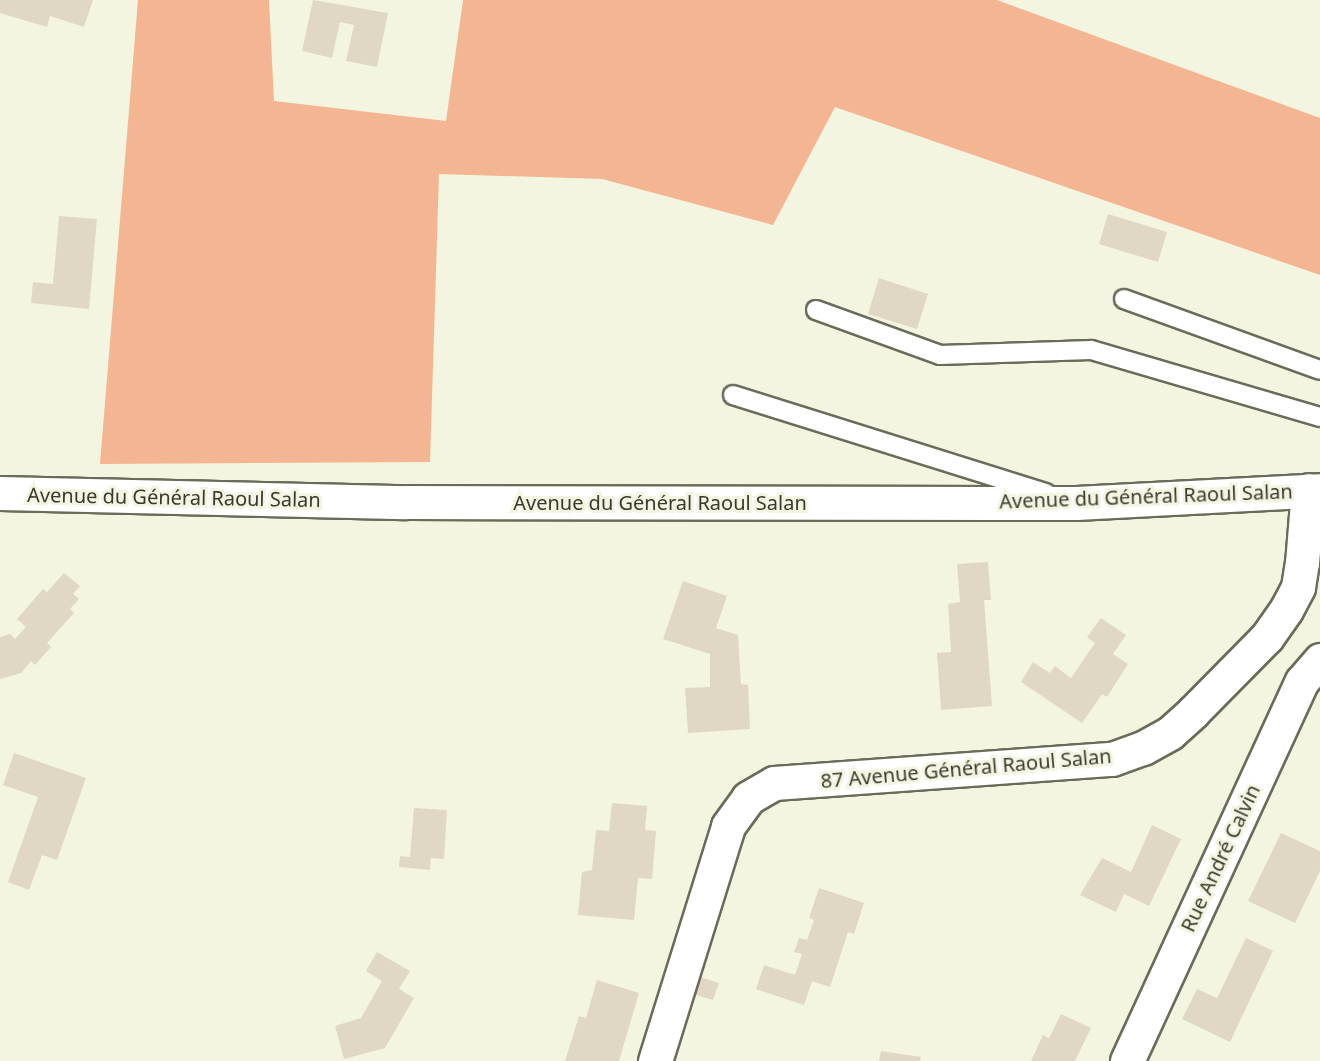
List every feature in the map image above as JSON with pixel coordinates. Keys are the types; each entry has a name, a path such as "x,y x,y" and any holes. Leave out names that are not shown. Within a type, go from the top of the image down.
{"street":[{"name":"Avenue du Général Raoul Salan","path":"0,493 406,502 1076,503 1314,490"},
{"name":"87 Avenue Général Raoul Salan","path":"655,1061 728,826 748,798 774,783 1112,759 1143,748 1170,733 1193,712 1267,637 1286,610 1298,587 1314,490"},
{"name":"Rue André Calvin","path":"1127,1061 1302,681 1320,660"}],"lane":[{"path":"1124,298 1320,370"},
{"path":"816,310 940,355 1091,350 1320,417"},
{"path":"733,395 1076,503"}],"shaded area":[{"path":"138,0 269,0 274,101 446,121 463,0 997,0 1320,118 1320,275 835,107 773,225 602,179 439,174 430,462 100,464"}],"building":[{"path":"0,0 93,0 84,27 50,16 47,27 0,13"},
{"path":"313,0 388,13 377,67 346,61 354,25 340,22 332,58 302,51"},
{"path":"1108,214 1167,232 1158,262 1099,244"},
{"path":"59,216 97,219 89,309 31,303 33,282 53,284"},
{"path":"879,278 928,294 917,329 868,314"},
{"path":"988,562 991,600 984,600 992,706 941,710 937,653 951,652 948,604 960,602 957,564"},
{"path":"64,573 80,586 73,594 79,599 70,609 74,613 47,643 51,647 35,665 31,661 21,673 0,679 0,637 10,634 15,639 26,627 17,619 43,589 47,592"},
{"path":"683,581 727,596 716,628 738,635 741,684 748,685 750,729 688,733 685,688 710,687 710,654 663,639"},
{"path":"1101,618 1126,635 1113,654 1128,664 1107,697 1102,694 1082,723 1021,682 1033,662 1050,673 1055,666 1071,678 1095,643 1087,637"},
{"path":"14,753 86,778 57,860 42,855 29,890 8,882 38,797 3,785"},
{"path":"612,803 647,806 645,830 656,831 652,879 638,878 634,920 578,915 582,872 592,870 596,830 609,831"},
{"path":"414,808 447,810 444,859 431,858 430,870 399,867 400,856 410,857"},
{"path":"1152,825 1181,839 1149,906 1124,894 1116,912 1080,895 1102,858 1131,872"},
{"path":"1281,833 1320,851 1320,871 1295,923 1248,901"},
{"path":"819,888 864,903 854,934 848,932 830,987 812,981 804,1005 756,989 764,965 795,975 802,954 794,952 799,938 807,940 814,920 809,918"},
{"path":"1246,938 1273,951 1230,1042 1182,1019 1197,989 1217,998"},
{"path":"377,952 410,971 399,989 414,998 385,1048 344,1059 335,1026 361,1018 382,981 366,971"},
{"path":"691,974 719,983 713,1000 686,992"},
{"path":"597,980 639,993 619,1061 565,1061 579,1016 586,1018"},
{"path":"1061,1014 1091,1028 1075,1061 1031,1061 1043,1035 1049,1038"},
{"path":"881,1051 921,1057 920,1061 879,1061"}]}
